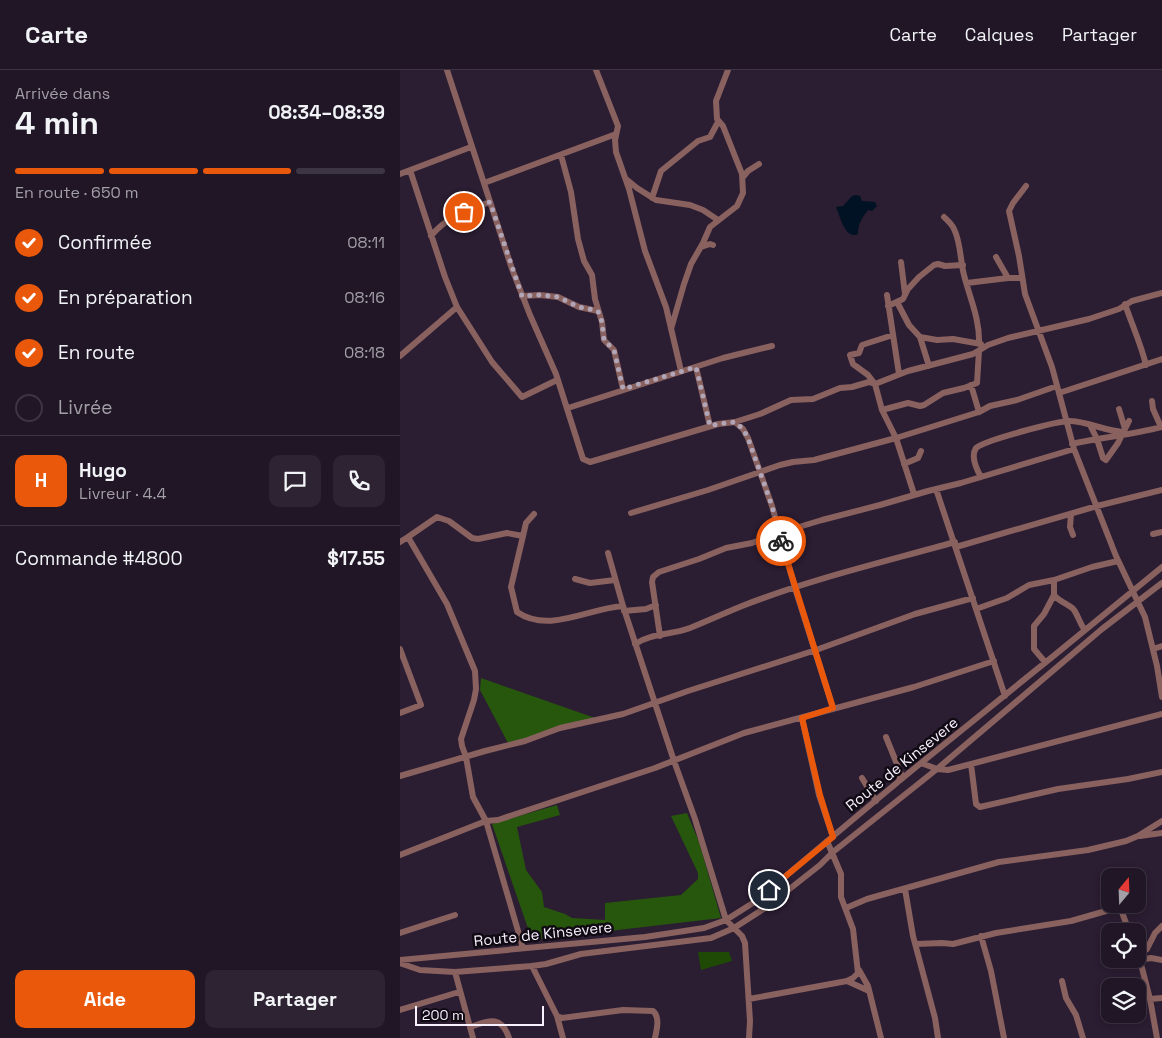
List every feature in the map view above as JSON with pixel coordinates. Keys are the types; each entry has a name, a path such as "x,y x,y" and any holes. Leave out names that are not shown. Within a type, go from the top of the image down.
{"street":[{"path":"447,70 522,296 556,374 583,459 587,462 710,426 735,422 760,414 791,400 813,399 840,388 869,382 875,384 899,374 929,366 988,345 1108,313 1132,300 1162,293"},
{"path":"596,70 617,121 616,152 645,252 666,307 681,371"},
{"path":"652,198 661,171 698,142 710,138 718,122 716,101 728,70"},
{"path":"671,330 693,260 711,225 738,204 743,190 743,177 723,126 718,122"},
{"path":"484,184 616,134"},
{"path":"400,174 471,147"},
{"path":"561,155 578,239 584,261 592,275 604,340 614,350 623,389"},
{"path":"743,177 748,171 759,164"},
{"path":"410,170 457,307 492,362 521,397 557,380"},
{"path":"625,178 652,198 690,205 703,210 718,220"},
{"path":"1026,186 1009,211 1025,294 1058,390 1073,447 1118,561 1145,617 1162,697"},
{"path":"432,236 444,222 490,202"},
{"path":"882,410 908,403 924,405 943,392 971,385 978,381 979,330 977,318 955,229 944,217"},
{"path":"701,247 713,245"},
{"path":"996,257 1008,278"},
{"path":"901,262 905,294"},
{"path":"888,306 903,299 919,277 934,266 938,264 946,266 963,265"},
{"path":"967,282 1022,278"},
{"path":"888,295 888,306 899,374"},
{"path":"522,296 558,297 579,307 598,311"},
{"path":"897,302 909,324 920,337 929,366"},
{"path":"1125,304 1146,365"},
{"path":"400,356 457,307"},
{"path":"893,335 862,346 858,353 850,355 853,364 868,375 875,384 882,410 896,438 914,494"},
{"path":"920,337 937,340 954,339 979,348"},
{"path":"568,408 723,358 772,346"},
{"path":"631,512 674,501 793,462 814,460 896,438 979,412 990,406 1058,390 1162,359"},
{"path":"696,367 710,426"},
{"path":"971,385 979,412"},
{"path":"660,636 652,579 659,572 726,548 752,543 822,520 880,506 914,494 981,477 1097,438 1162,427 1153,409 1152,400"},
{"path":"1119,409 1124,432"},
{"path":"981,477 974,460 974,455 977,447 991,441 1066,421 1079,422 1112,432 1124,432"},
{"path":"1090,425 1097,438 1103,458 1106,460 1116,446 1129,421"},
{"path":"735,422 743,429 748,438 772,506 795,588 833,708"},
{"path":"904,464 915,460 921,451"},
{"path":"936,489 956,544 1005,696"},
{"path":"636,644 645,638 688,629 743,606 795,588 1162,490"},
{"path":"534,514 526,523 511,587 517,612 523,616 537,619 556,620 605,609 646,609 656,605"},
{"path":"1071,514 1070,527 1073,536"},
{"path":"400,542 437,517 449,521 472,538 478,539 508,533 523,536"},
{"path":"1153,534 1162,532"},
{"path":"408,537 447,604 474,672 476,689 461,739 462,746 466,757 473,797 486,821 523,948"},
{"path":"608,553 624,609 695,819 726,920 742,936 745,943 749,999 749,1038"},
{"path":"976,608 1007,598 1029,585 1054,580 1092,567 1118,561"},
{"name":"Route de Kinsevere","path":"400,962 645,937 694,930 713,926 726,920 756,901 921,763 1162,567"},
{"path":"575,579 590,583 616,580"},
{"path":"1045,662 1035,652 1033,628 1054,596 1054,580"},
{"path":"400,962 420,970 455,972 532,966 581,954 711,938 734,928 768,906 820,865 833,852 937,769 1087,641 1162,583"},
{"path":"1054,596 1074,609 1082,626 1086,629"},
{"path":"400,776 525,741 560,728 623,714 816,650 915,614 973,598"},
{"path":"1153,649 1162,646"},
{"path":"400,652 421,705 400,713"},
{"path":"400,854 486,821 498,820 674,761 744,733 919,685 994,661"},
{"path":"921,763 937,769 948,770 1162,714"},
{"path":"802,718 833,852 841,874 841,897 853,929 859,970 866,980 881,1038"},
{"path":"886,737 901,774 900,781"},
{"path":"971,764 976,804 980,807 1058,790 1128,780 1162,772"},
{"path":"862,778 876,801"},
{"path":"846,908 867,899 999,862 1088,850 1126,841 1162,821"},
{"path":"1138,836 1162,833"},
{"path":"905,889 938,1038"},
{"path":"916,944 953,944 996,933 1071,921 1101,912"},
{"path":"400,933 455,915"},
{"path":"1146,950 1155,933 1162,926"},
{"path":"981,936 991,971 1004,1038"},
{"path":"1146,958 1162,960"},
{"path":"532,966 557,1016 563,1038"},
{"path":"1141,968 1150,999 1157,1038"},
{"path":"749,999 847,981 856,976 859,970"},
{"path":"455,972 473,1038"},
{"path":"847,981 869,991"},
{"path":"1062,981 1066,998 1076,1016 1083,1038"},
{"path":"400,1010 459,992"},
{"path":"1150,999 1162,998"},
{"path":"557,1016 568,1017 623,1010 653,1011 657,1018 655,1038"},
{"path":"470,1027 488,1021 496,1021 502,1024 509,1038"}],"green space":[{"path":"481,678 598,719 508,743 480,690"},
{"path":"557,805 560,815 517,827 526,870 542,892 544,907 572,918 605,920 605,903 681,895 698,879 698,873 671,816 687,813 699,842 721,918 532,940 492,824"},
{"path":"698,952 729,952 732,961 701,970"}],"water":[{"path":"852,196 860,196 862,201 875,202 877,206 872,211 868,210 859,224 858,234 853,235 846,230 836,207 843,206"}],"way so far":[{"path":"464,212 490,202 522,296 558,297 573,305 598,311 602,322 604,340 614,350 623,389 696,367 710,426 735,422 743,429 748,438 772,506 781,541"}],"route":[{"path":"769,890 833,837 826,821 802,718 833,708 781,541"}]}
